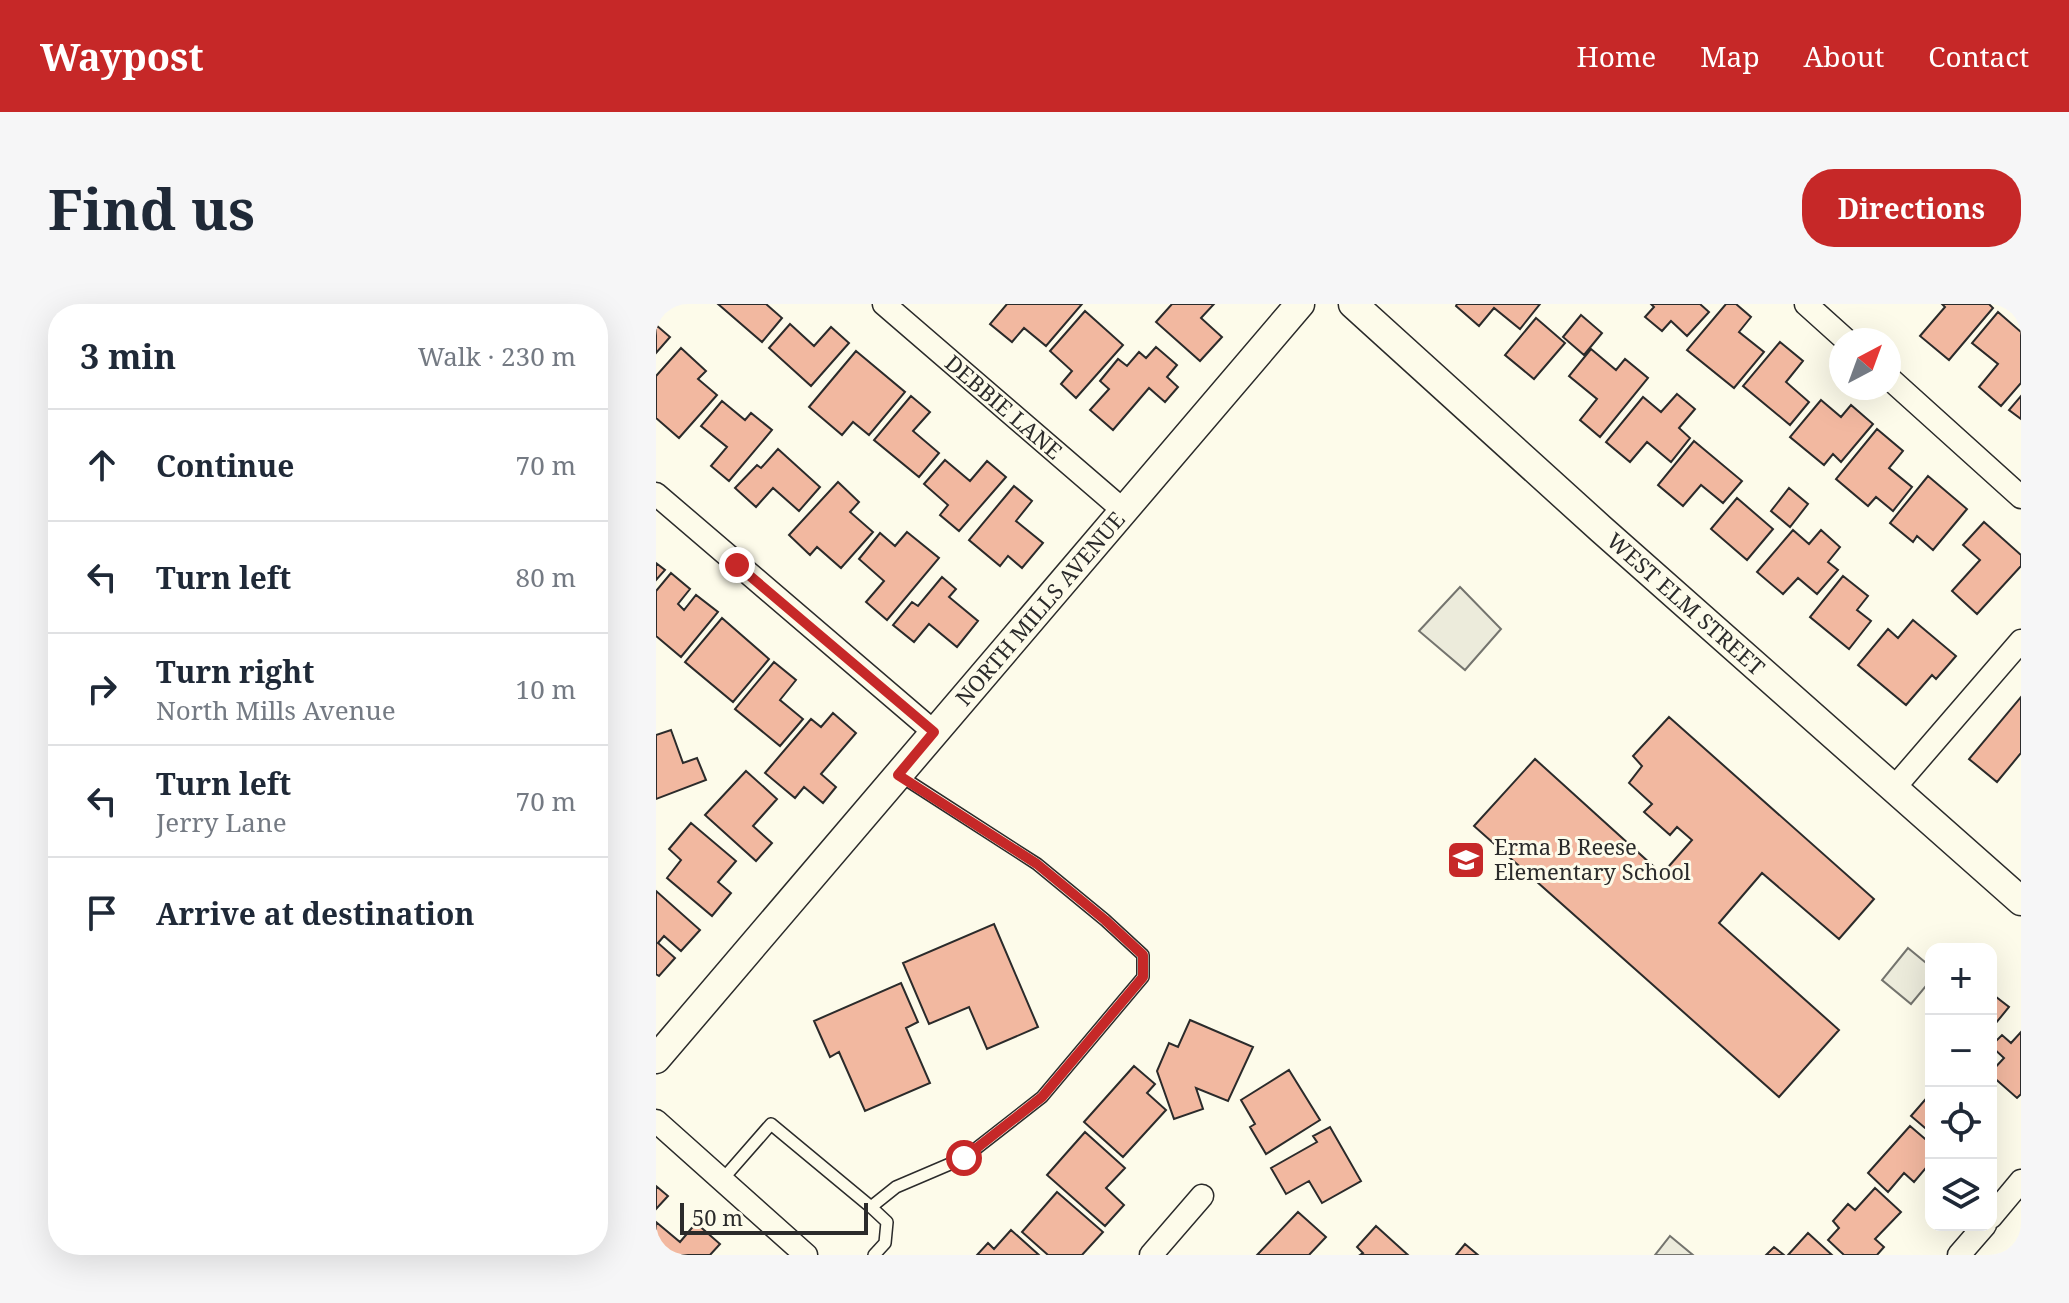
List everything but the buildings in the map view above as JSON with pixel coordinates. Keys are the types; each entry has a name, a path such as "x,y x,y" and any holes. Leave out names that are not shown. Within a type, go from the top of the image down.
{"street":[{"name":"DEBBIE LANE","path":"884,304 1123,510"},
{"name":"NORTH MILLS AVENUE","path":"656,1059 1300,304"},
{"name":"WEST ELM STREET","path":"1353,304 1601,529 2021,901"},
{"path":"1806,304 1833,328"},
{"path":"1901,389 2021,497"},
{"path":"656,494 934,732"},
{"path":"1894,788 2021,641"},
{"path":"656,1121 806,1255"},
{"path":"1997,1210 2021,1181"},
{"path":"1151,1255 1202,1196"},
{"path":"1959,1255 1980,1231"}],"lane":[{"path":"871,1207 896,1187 964,1158 1042,1097 1143,977 1143,955 1105,920 1037,864 898,775"},
{"path":"722,1180 771,1124 887,1222 885,1243 874,1255"}],"shaded area":[{"path":"1460,587 1501,629 1465,670 1419,631"},
{"path":"1908,948 1925,962 1925,987 1911,1004 1882,980"},
{"path":"1670,1236 1693,1255 1655,1255"}],"place":[{"name":"Erma B Reese Elementary School","path":"1466,860"}],"route":[{"path":"737,565 934,732 898,775 1037,864 1143,955 1143,977 1042,1097 964,1158"}]}
